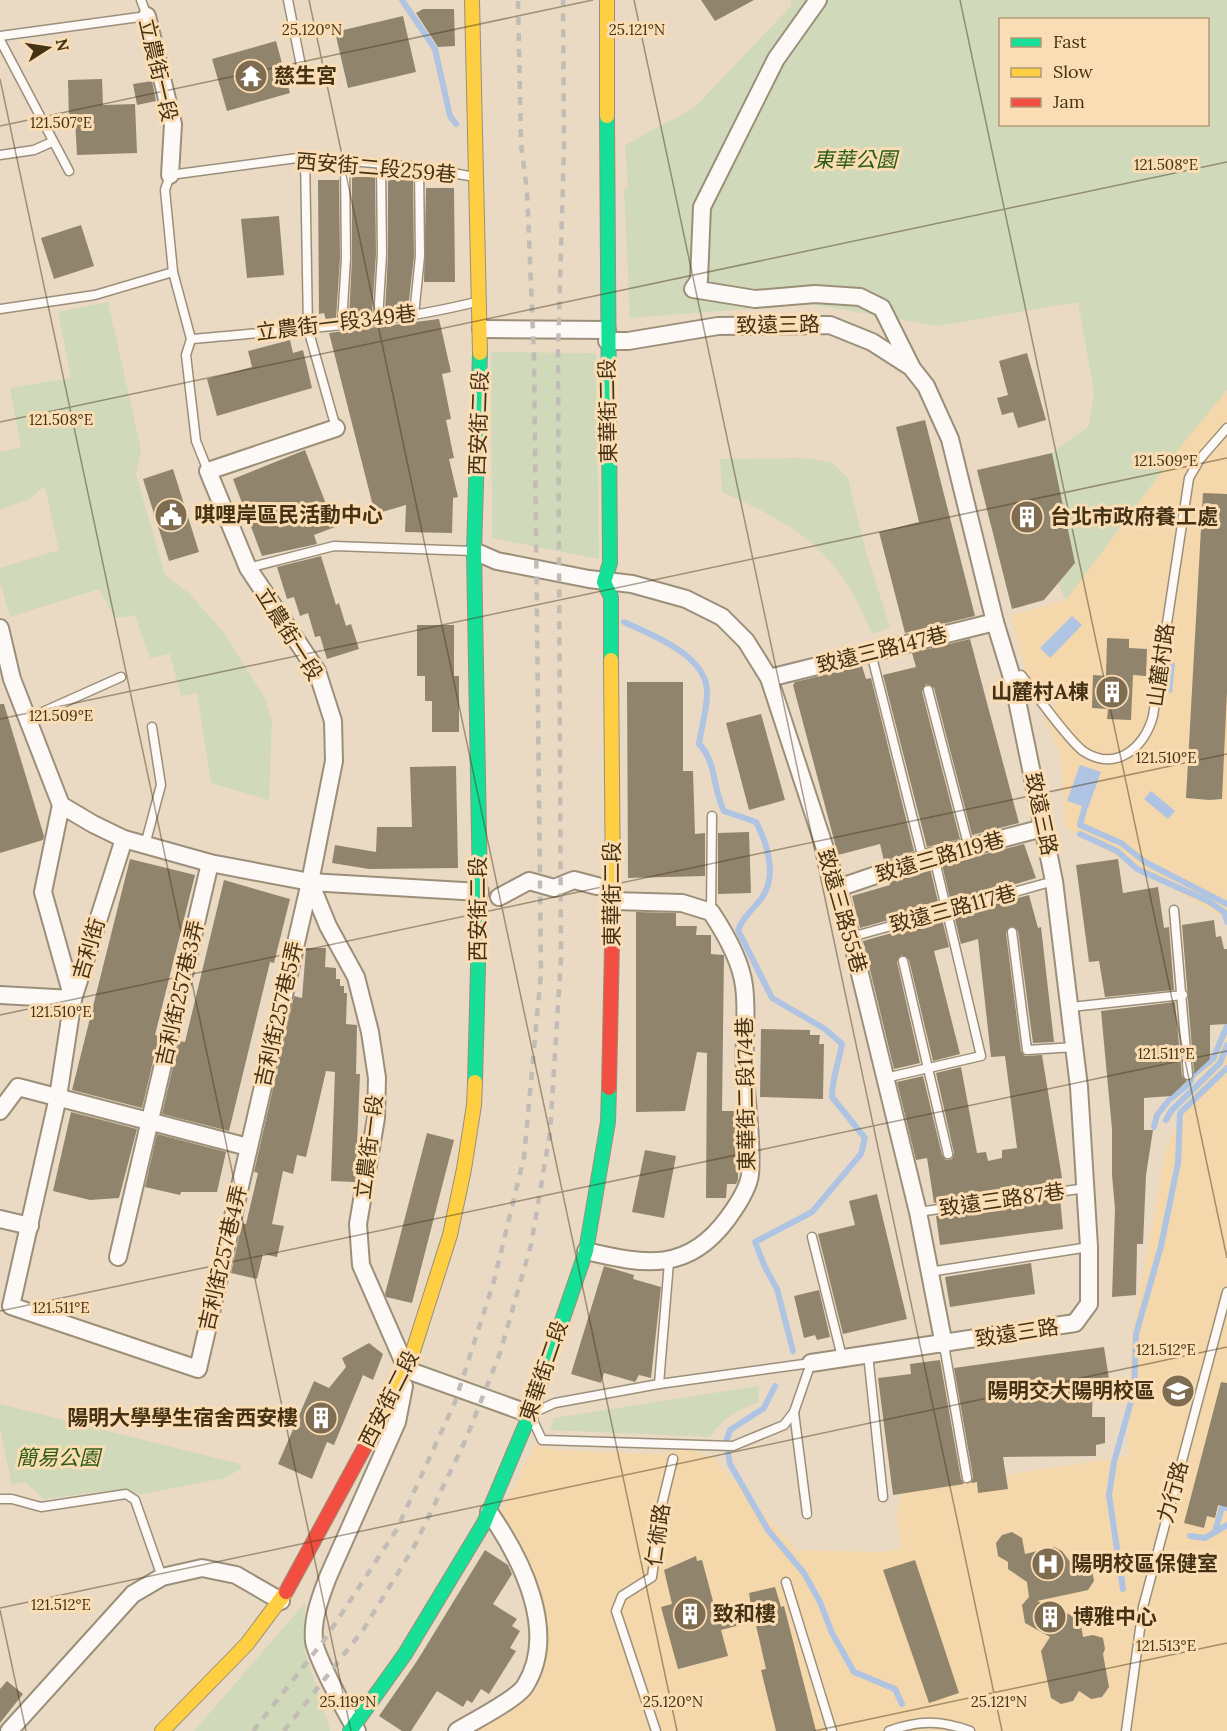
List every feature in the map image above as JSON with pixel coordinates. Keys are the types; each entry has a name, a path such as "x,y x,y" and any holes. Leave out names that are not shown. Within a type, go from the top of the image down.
{"street":[{"name":"西安街二段","path":"162,1731 247,1644 281,1600 407,1370 450,1235 474,1105 480,892 474,551 481,329 475,177 472,0"},
{"name":"東華街二段","path":"354,1729 405,1654 489,1512 530,1414 586,1251 608,1122 613,901 611,597 604,582 610,564 607,0"},
{"path":"818,0 776,60 702,207 699,280 693,289 755,299 815,294 860,297 882,308 911,367"},
{"name":"立農街一段","path":"144,8 173,124 170,175"},
{"name":"致遠三路","path":"481,329 607,335 628,341 718,326 830,325 872,342 911,367 926,386 950,440 995,622 1012,678 1054,881 1075,1047 1086,1188 1089,1304 1076,1323 944,1345 811,1363"},
{"path":"208,471 336,428"},
{"name":"立農街一段","path":"208,471 248,568 317,670 333,721 334,761 310,882 328,926 356,977 370,1032 377,1078 376,1118 358,1224 362,1265 407,1370"},
{"name":"致遠三路55巷","path":"474,551 497,561 604,582 632,584 686,599 711,610 746,641 769,678 838,888 851,937 918,1212 944,1345"},
{"name":"致遠三路147巷","path":"769,678 995,622"},
{"path":"0,628 6,681 27,720 61,805 43,892 74,999 0,995"},
{"path":"61,805 124,839 210,863 310,882 480,892"},
{"name":"致遠三路119巷","path":"838,888 928,858 1043,828"},
{"name":"吉利街","path":"124,839 74,999 58,1097 11,1306 198,1370"},
{"name":"吉利街257巷3弄","path":"118,1257 210,863"},
{"path":"499,897 529,881 554,888 574,880 597,886"},
{"name":"吉利街257巷5弄","path":"248,1147 310,882"},
{"path":"613,901 682,903 711,912"},
{"name":"東華街二段174巷","path":"586,1251 614,1259 652,1263 669,1262 713,1239 735,1209 750,1175 744,1063 744,985 727,937 711,912"},
{"path":"0,1111 18,1087 248,1147"},
{"name":"吉利街257巷4弄","path":"198,1370 248,1147"},
{"path":"0,1219 30,1226"},
{"path":"354,1729 314,1645 314,1626 318,1603 328,1577 397,1422 407,1370 530,1414"},
{"path":"457,1731 525,1688 540,1650 535,1610 518,1562 489,1512"},
{"path":"9,1731 133,1594 162,1577 202,1568 236,1575 281,1600"}],"lane":[{"path":"288,0 302,71"},
{"path":"69,171 0,38 144,8"},
{"path":"0,155 34,150 52,142"},
{"path":"305,157 308,329 336,428"},
{"name":"西安街二段259巷","path":"170,175 305,157 419,167 475,177"},
{"path":"342,324 346,258 345,161"},
{"path":"378,320 382,254 381,164"},
{"path":"414,315 420,256 419,167"},
{"name":"立農街一段","path":"170,175 165,190 172,272 191,339 186,355 196,441 208,471"},
{"path":"0,309 95,295 172,272"},
{"name":"立農街一段349巷","path":"191,339 308,329 378,320 480,301"},
{"name":"山麓村路","path":"1012,678 1021,675 1085,752 1103,757 1116,757 1132,752 1142,743 1153,716 1189,478 1200,459 1227,428"},
{"path":"248,568 334,546 474,551"},
{"path":"871,653 928,858 948,911 981,1056 884,1078"},
{"path":"27,720 121,677"},
{"path":"928,690 969,848"},
{"path":"145,845 161,785 152,727"},
{"path":"711,912 712,816"},
{"name":"致遠三路117巷","path":"851,937 1054,881"},
{"path":"1174,910 1188,1075"},
{"path":"1012,932 1027,1050 1075,1047"},
{"path":"903,961 948,1154"},
{"path":"1071,1007 1183,995"},
{"name":"致遠三路87巷","path":"918,1212 1086,1188"},
{"path":"812,1237 842,1357"},
{"path":"929,1272 1089,1247"},
{"path":"659,1384 669,1262"},
{"name":"力行路","path":"1126,1731 1143,1607 1227,1292"},
{"path":"944,1345 967,1478"},
{"path":"868,1354 883,1497"},
{"path":"811,1363 794,1412 784,1425 734,1446 714,1447 674,1442 641,1445 542,1440 530,1414 555,1403 659,1384 811,1363"},
{"path":"794,1412 807,1514"},
{"name":"仁術路","path":"656,1731 616,1611 622,1596 652,1577 661,1508 673,1459"},
{"path":"0,1499 12,1499 40,1507 126,1494 135,1500 162,1577"},
{"path":"786,1582 832,1731"},
{"path":"889,1731 953,1725 970,1731"}],"shaded area":[{"path":"1227,390 1227,920 1065,827 1061,755 1044,717 1057,703 1027,677 1011,615 1066,600 1177,451"},
{"name":"陽明交大陽明校區","path":"1227,1037 1227,1731 464,1731 509,1713 537,1689 545,1669 545,1626 498,1519 535,1444 554,1450 660,1454 687,1449 715,1458 723,1470 752,1498 797,1550 884,1552 900,1549 897,1514 902,1491 1128,1456 1131,1339 1166,1149 1191,1089"}],"green space":[{"name":"東華公園","path":"791,0 1227,0 1227,390 1177,451 1066,600 1058,583 1075,563 1052,453 1089,426 1094,392 1078,302 937,326 809,304 630,318 624,189 628,187 625,145 694,108 791,6"},
{"path":"108,302 141,450 136,474 165,575 190,594 224,633 265,698 272,721 269,800 211,783 197,693 181,696 170,654 150,658 135,615 115,618 99,589 10,617 0,582 0,568 59,550 45,486 29,499 0,510 0,452 21,447 10,388 71,378 58,312"},
{"path":"491,352 596,353 599,559 492,538"},
{"path":"803,458 832,462 848,478 866,552 890,627 872,634 846,582 814,545 774,517 722,492 720,459"},
{"path":"758,1386 759,1402 732,1415 720,1424 710,1437 550,1430 554,1418"},
{"name":"簡易公園","path":"0,1404 240,1464 242,1468 225,1478 138,1495 124,1489 44,1499 25,1482 12,1485 0,1429"},
{"path":"305,1603 305,1652 329,1731 194,1731"}],"water":[{"path":"1072,616 1082,625 1050,658 1040,648"},
{"path":"1166,661 1175,663 1172,693 1162,691"},
{"path":"1080,765 1101,772 1088,808 1067,801"},
{"path":"1151,791 1175,811 1168,819 1144,799"}],"building":[{"path":"701,0 754,0 715,21"},
{"path":"423,9 454,9 455,46 438,47 416,13"},
{"path":"403,16 416,72 348,88 335,32"},
{"name":"慈生宮","path":"276,41 290,93 227,111 212,59"},
{"path":"102,79 103,105 135,104 137,153 77,155 75,120 69,121 68,80"},
{"path":"152,81 156,101 137,105 133,84"},
{"path":"352,177 375,177 376,254 372,315 349,318 352,258"},
{"path":"318,180 339,180 340,258 336,319 326,320 324,313 319,314"},
{"path":"388,180 413,180 414,256 408,309 385,313 388,254"},
{"path":"426,188 454,188 455,282 424,282"},
{"path":"279,216 284,275 247,278 241,219"},
{"path":"81,225 94,266 54,279 41,238"},
{"path":"439,319 451,372 442,374 451,419 446,420 454,458 449,459 458,497 453,498 452,533 405,532 406,505 375,514 329,333"},
{"path":"290,340 293,353 303,350 312,388 217,416 207,379 252,367 248,351"},
{"path":"1027,353 1046,420 1018,428 1013,412 1002,415 997,398 1008,395 999,361"},
{"path":"925,420 975,616 905,633 879,532 919,522 896,427"},
{"path":"305,450 335,527 314,535 317,544 262,556 233,479"},
{"name":"台北市政府養工處","path":"1052,453 1075,563 1044,600 1012,609 977,470"},
{"name":"唭哩岸區民活動中心","path":"173,469 199,552 169,561 143,479"},
{"path":"1203,493 1227,494 1227,691 1222,799 1210,800 1186,798"},
{"path":"321,556 336,605 339,603 346,626 351,624 359,649 327,659 320,636 315,637 308,613 300,616 294,597 287,599 277,567"},
{"path":"417,625 454,625 454,676 459,676 459,732 432,732 432,701 425,701 425,676 417,676"},
{"name":"山麓村A棟","path":"1107,638 1129,639 1129,648 1147,649 1146,676 1133,675 1131,720 1107,719 1108,709 1092,708 1093,675 1106,676"},
{"path":"970,639 1019,823 972,835 934,688 926,684 922,692 960,839 927,847 883,675 916,667 912,653"},
{"path":"862,666 866,679 871,678 914,851 884,861 880,844 838,855 793,685 795,682"},
{"path":"627,682 683,682 683,771 693,771 695,834 705,833 705,876 628,878"},
{"path":"0,704 4,704 44,836 43,840 0,853"},
{"path":"761,714 785,800 749,810 726,723"},
{"path":"456,766 458,868 369,869 332,863 335,845 376,852 377,827 412,827 410,767"},
{"path":"749,832 751,893 718,894 718,833"},
{"path":"1024,844 1036,878 951,903 942,865"},
{"path":"130,859 195,875 155,1035 159,1036 142,1108 72,1090"},
{"path":"1118,859 1123,893 1158,887 1164,928 1169,927 1174,990 1105,997 1099,961 1089,962 1076,865"},
{"path":"930,868 939,906 860,928 852,896 890,885 889,882"},
{"path":"224,880 290,899 274,963 270,962 229,1131 162,1114 179,1041 185,1042"},
{"path":"1029,895 1038,928 1041,927 1054,1042 1033,1043 1018,931 1012,926 1006,933 1021,1051 1025,1056 1042,1055 1062,1178 1057,1179 1058,1186 934,1203 927,1158 916,1160 897,1082 923,1076 942,1155 946,1160 952,1159 954,1153 936,1073 961,1067 977,1153 986,1152 988,1161 1002,1158 1002,1150 1017,1148 1005,1056 991,1057 978,939 961,944 954,915"},
{"path":"636,912 676,913 676,926 697,926 696,935 711,935 711,954 724,955 722,1111 737,1111 738,1123 738,1180 736,1184 727,1184 726,1198 706,1198 707,1053 697,1052 685,1111 636,1112"},
{"path":"942,919 949,947 934,951 960,1054 933,1061 909,960 902,955 897,962 920,1063 894,1069 863,941"},
{"path":"1214,920 1216,937 1221,936 1224,949 1227,949 1227,1024 1210,1025 1210,1059 1194,1074 1182,925"},
{"path":"306,948 326,948 325,967 336,968 336,979 340,979 340,986 344,986 344,993 347,993 346,1024 357,1025 356,1074 360,1074 355,1182 331,1181 335,1072 326,1071 306,1157 297,1155 293,1174 283,1171 272,1224 284,1226 277,1257 263,1254 257,1279 231,1273 242,1223 246,1224 258,1173 254,1172 294,996 302,998"},
{"path":"1175,1002 1182,1076 1187,1081 1171,1096 1144,1098 1144,1130 1153,1130 1146,1175 1143,1244 1137,1244 1136,1295 1112,1297 1115,1209 1112,1129 1101,1011"},
{"path":"761,1029 810,1030 810,1035 820,1035 819,1044 824,1044 823,1099 760,1097"},
{"path":"71,1112 137,1129 119,1198 90,1200 53,1191"},
{"path":"427,1133 454,1140 412,1303 386,1297 385,1294"},
{"path":"157,1134 226,1152 217,1192 181,1192 180,1195 145,1187"},
{"path":"645,1150 676,1156 664,1218 632,1212"},
{"path":"877,1194 907,1319 843,1334 818,1234 855,1225 849,1201"},
{"path":"1060,1198 1063,1229 940,1245 936,1216"},
{"path":"1031,1263 1035,1294 950,1307 945,1277"},
{"path":"604,1266 634,1275 633,1279 661,1287 651,1378 639,1375 635,1382 604,1373 601,1383 571,1374"},
{"path":"819,1290 830,1337 817,1340 815,1335 804,1338 794,1296"},
{"name":"陽明大學學生宿舍西安樓","path":"369,1343 383,1354 373,1380 363,1375 334,1445 327,1442 312,1479 278,1464 314,1381 329,1388 346,1367 342,1358"},
{"path":"1104,1347 1109,1379 1093,1382 1092,1417 1105,1417 1105,1443 1096,1445 1096,1456 1003,1457 1008,1489 978,1493 977,1482 971,1483 973,1477 954,1368"},
{"path":"940,1360 961,1479 964,1484 893,1495 878,1378 911,1374 910,1364"},
{"path":"1221,1382 1227,1383 1227,1507 1218,1505 1215,1518 1207,1516 1204,1528 1184,1523"},
{"name":"博雅中心","path":"1012,1532 1022,1538 1025,1554 1054,1547 1062,1551 1074,1567 1084,1565 1092,1570 1094,1581 1088,1590 1037,1601 1080,1619 1083,1637 1093,1635 1103,1638 1105,1649 1103,1654 1109,1687 1102,1697 1091,1699 1079,1691 1073,1701 1061,1704 1051,1698 1041,1651 1050,1637 1025,1623 1022,1605 1029,1597 1027,1582 1008,1569 1008,1562 998,1556 996,1543 1002,1535"},
{"path":"485,1550 508,1565 512,1574 493,1604 517,1619 512,1626 520,1631 510,1648 516,1651 489,1694 481,1689 472,1703 467,1700 463,1707 437,1691 411,1731 402,1731 379,1716 417,1661"},
{"path":"696,1556 697,1561 702,1560 717,1616 751,1606 749,1593 775,1587 781,1607 784,1606 816,1731 776,1731 761,1670 766,1669 755,1621 721,1630 728,1656 678,1669 661,1607 672,1604 664,1570"},
{"path":"915,1560 959,1693 929,1703 883,1570"},
{"path":"7,1681 23,1694 0,1723 0,1689"}],"waterway":[{"path":"402,0 435,49 450,116 456,124"},
{"path":"624,622 677,649 699,669 705,681 707,700 699,744 709,758 720,803 724,811 756,822 764,839 769,859 767,887 738,930 772,998 825,1029 842,1044 832,1097 865,1138 861,1154 812,1212 755,1242 777,1289 793,1351"},
{"path":"1085,806 1080,825 1121,843 1145,862 1227,904"},
{"path":"1080,834 1117,851 1137,869 1208,901 1224,912 1227,922"},
{"path":"1154,1127 1157,1115 1169,1100 1189,1084 1193,1075 1213,1059 1227,1026"},
{"path":"1166,1120 1171,1111 1220,1063 1227,1045"},
{"path":"1123,1589 1109,1495 1114,1462 1134,1391 1136,1334 1161,1246 1178,1163 1180,1113 1227,1068"},
{"path":"775,1386 764,1408 730,1430 726,1442 730,1464 768,1530 804,1573 820,1602 832,1633 854,1672 895,1689 902,1704"},
{"path":"1215,1532 1222,1507 1227,1508"},
{"path":"1190,1536 1205,1538 1227,1525"}],"railway":[{"path":"253,1731 325,1639 397,1529 455,1402 494,1281 524,1157 541,973 534,356 527,191 521,144 518,0"},
{"path":"284,1731 363,1630 415,1545 466,1439 500,1353 531,1245 550,1133 561,959 558,352 564,147 563,0"}],"traffic: fast":[{"path":"607,116 610,563 604,582 611,597 611,660"},
{"path":"475,1082 480,892 474,551 480,353"},
{"path":"350,1731 405,1654 484,1523 530,1414 586,1251 608,1122 609,1088"}],"traffic: slow":[{"path":"472,0 480,353"},
{"path":"607,0 607,116"},
{"path":"611,660 613,897"},
{"path":"380,1419 407,1370 450,1235 464,1169 474,1105 475,1082"},
{"path":"162,1731 247,1644 286,1592"}],"traffic: jam":[{"path":"609,1088 613,897"},
{"path":"286,1592 380,1419"}],"place":[{"name":"慈生宮","path":"251,76"},
{"name":"唭哩岸區民活動中心","path":"171,515"},
{"name":"台北市政府養工處","path":"1027,517"},
{"name":"山麓村A棟","path":"1112,692"},
{"name":"陽明交大陽明校區","path":"1178,1391"},
{"name":"陽明大學學生宿舍西安樓","path":"321,1418"},
{"name":"陽明校區保健室","path":"1048,1564"},
{"name":"致和樓","path":"690,1614"},
{"name":"博雅中心","path":"1050,1617"}]}
